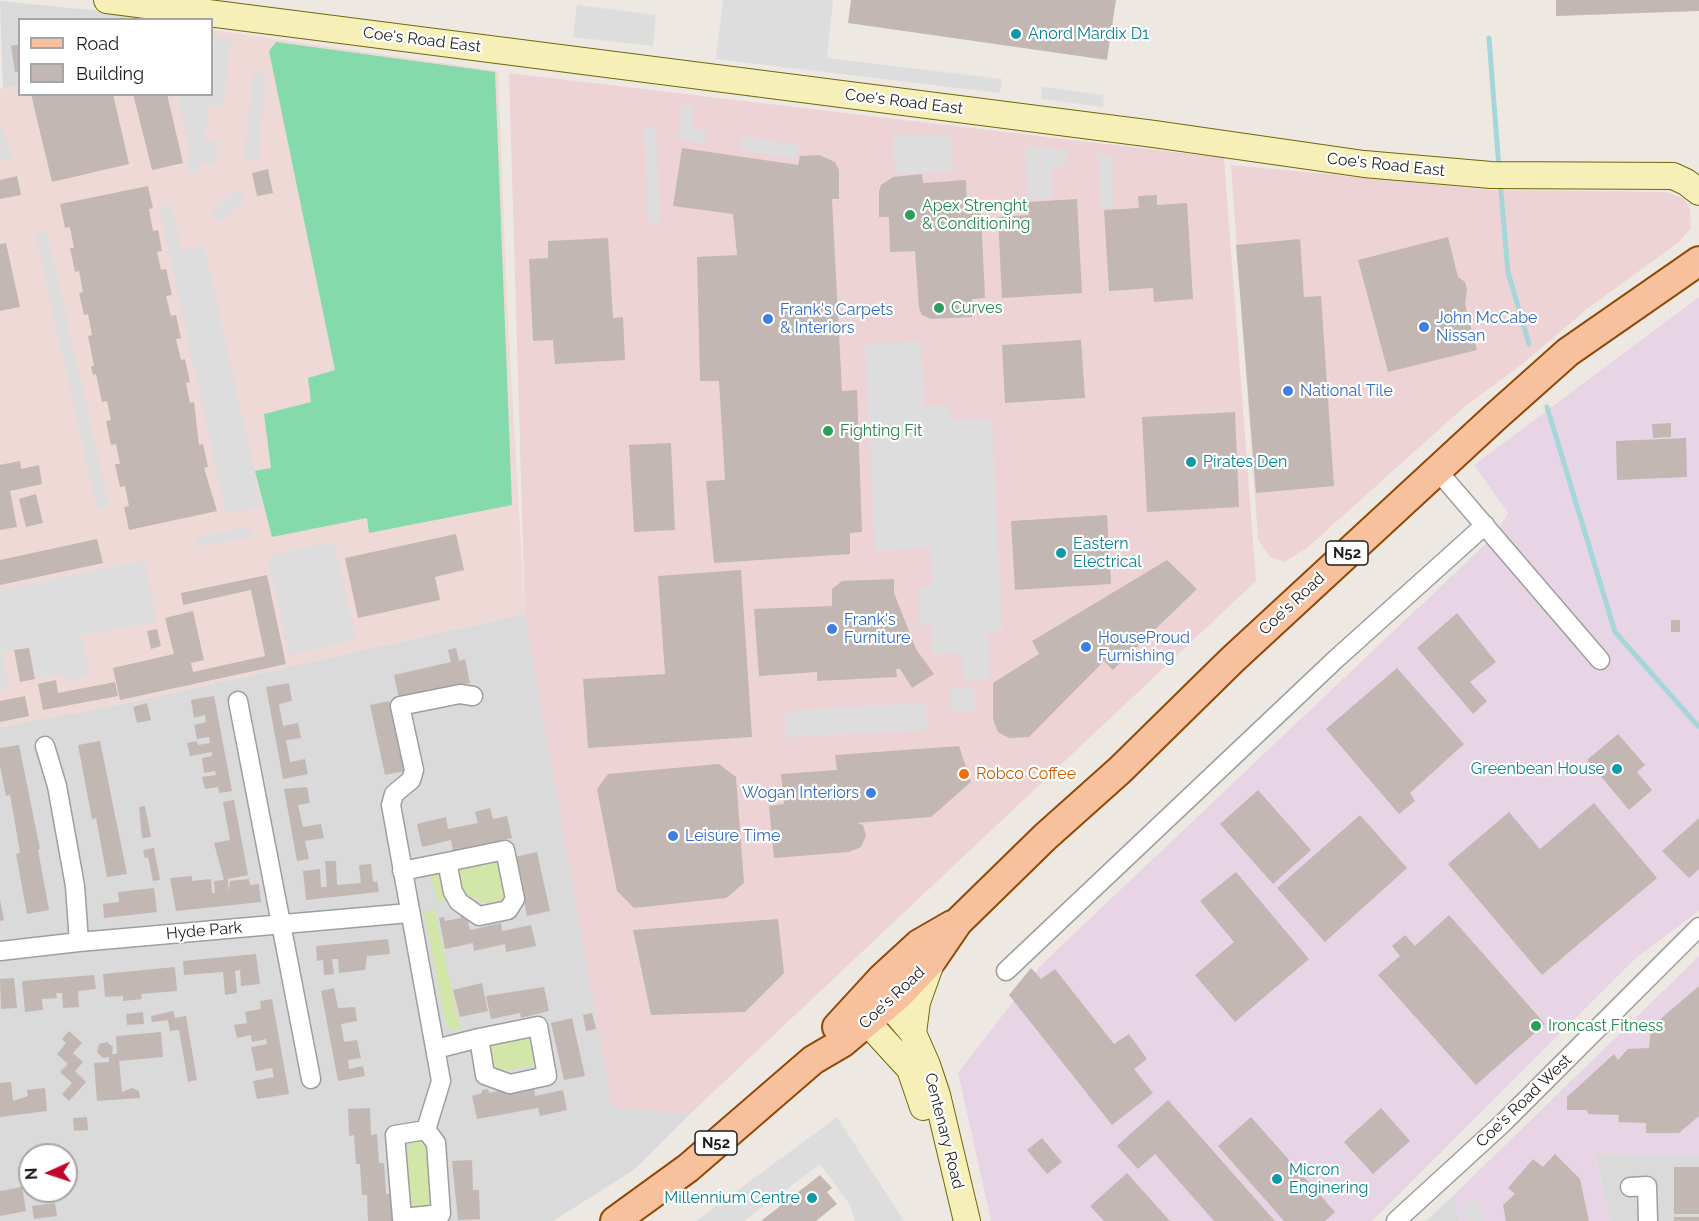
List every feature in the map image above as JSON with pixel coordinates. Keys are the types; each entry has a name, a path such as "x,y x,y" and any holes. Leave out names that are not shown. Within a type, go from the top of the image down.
{"main road":[{"name":"Coe's Road","path":"615,1221 688,1168 813,1060 842,1043 919,944 957,922 1437,470 1568,352 1699,261"},
{"name":"Coe's Road","path":"869,1007 932,960 957,922"}],"street":[{"name":"Coe's Road East","path":"107,0 1166,135 1364,164 1502,175 1673,176 1699,192"},
{"path":"1437,470 1600,660"},
{"path":"1006,971 1321,672 1485,525"},
{"path":"426,1130 441,1081 391,805 394,794 411,780 414,770 400,706 460,694 473,696"},
{"path":"238,701 310,1079"},
{"path":"45,746 57,786 75,886 79,942"},
{"path":"402,871 447,862"},
{"name":"Hyde Park","path":"0,951 79,942 409,914"},
{"name":"Coe's Road West","path":"1396,1221 1503,1123 1699,927"},
{"path":"913,1033 916,1002 932,960"},
{"name":"Centenary Road","path":"869,1007 897,1014 913,1033 937,1095 967,1221"},
{"name":"Centenary Road","path":"869,1007 910,1070 920,1096 952,1221"},
{"path":"436,1048 480,1038"},
{"path":"426,1130 436,1143 441,1214 402,1218 395,1135 426,1130"},
{"path":"1630,1187 1647,1186 1647,1221"}],"shaded area":[{"path":"723,0 833,0 827,58 1002,79 1000,93 716,59"},
{"path":"0,1 162,18 18,18 18,85 3,89"},
{"path":"577,5 656,15 653,46 573,37"},
{"path":"213,30 498,71 507,303 525,614 127,703 0,727 0,89 18,85 18,96 213,96"},
{"path":"213,36 231,39 223,106 209,105 204,139 219,142 214,165 200,163 198,174 187,173 189,151 177,96 213,96"},
{"path":"253,73 266,74 258,161 244,160"},
{"path":"509,73 1224,158 1256,581 690,1114 612,1107 525,616"},
{"path":"1042,87 1104,95 1103,107 1041,99"},
{"path":"682,103 694,104 692,129 706,131 705,143 678,140"},
{"path":"0,126 14,158 0,161"},
{"path":"644,128 656,128 660,222 648,222"},
{"path":"951,134 953,171 895,174 893,136"},
{"path":"742,136 799,145 797,159 740,150"},
{"path":"1025,146 1067,150 1066,167 1051,166 1053,198 1028,199"},
{"path":"1111,155 1113,207 1101,208 1098,156"},
{"path":"1231,165 1492,190 1667,192 1685,199 1690,209 1691,228 1679,242 1587,309 1521,365 1463,408 1307,548 1284,562 1270,557 1258,540"},
{"path":"237,188 247,198 221,223 211,213"},
{"path":"171,205 181,250 204,245 262,506 226,514 159,207"},
{"path":"47,231 109,506 97,509 35,234"},
{"path":"1699,297 1699,911 1637,957 1372,1221 991,1221 958,1073 1042,964 1494,536 1508,513 1474,465"},
{"path":"921,341 924,406 949,405 950,420 992,419 1002,632 988,633 990,680 963,681 962,653 932,654 931,625 920,625 918,588 932,587 930,548 875,551 865,344"},
{"path":"250,526 252,537 199,547 197,537"},
{"path":"334,541 356,640 289,655 267,556"},
{"path":"145,560 157,621 82,636 89,676 64,681 62,675 36,679 30,647 3,652 10,689 0,691 0,590"},
{"path":"525,614 612,1106 690,1114 635,1169 553,1221 0,1221 0,727 127,703"},
{"path":"974,687 975,711 951,712 950,688"},
{"path":"926,703 927,730 786,737 785,711"},
{"path":"1699,956 1699,1156 1595,1154 1610,1221 1460,1221 1454,1195"},
{"path":"837,1117 904,1221 855,1221 850,1205 820,1164 744,1221 696,1221"},
{"path":"1595,1154 1699,1156 1699,1221 1610,1221"},
{"path":"1454,1195 1460,1221 1426,1221"},
{"path":"1479,1201 1483,1221 1467,1221 1463,1204"}],"green space":[{"path":"276,42 495,72 512,505 369,533 367,518 272,537 255,471 271,468 264,414 311,402 308,378 335,370 269,51"},
{"path":"498,860 504,897 494,903 486,903 465,895 458,867"},
{"path":"429,874 441,874 448,896 446,900 438,902"},
{"path":"435,910 460,1030 451,1029 446,1025 424,912"},
{"path":"532,1033 537,1064 499,1072 493,1069 488,1045"},
{"path":"418,1140 427,1143 434,1206 415,1209 410,1203 407,1148"}],"building":[{"name":"Anord Mardix D1","path":"851,0 1116,0 1107,60 848,23"},
{"path":"1556,0 1699,0 1699,11 1556,16"},
{"path":"18,44 18,72 15,72 11,46"},
{"path":"31,96 113,96 129,164 52,182"},
{"path":"134,96 167,96 183,163 152,170"},
{"name":"Frank's Carpets & Interiors","path":"682,148 798,165 800,156 819,155 835,162 839,170 839,199 832,199 842,391 857,390 862,532 850,533 850,554 714,563 706,481 725,480 719,381 700,381 697,257 737,255 733,214 673,206"},
{"path":"268,169 273,193 257,196 252,173"},
{"path":"922,174 923,183 966,180 967,214 981,213 985,298 972,299 972,317 931,319 922,315 919,308 915,251 890,252 889,217 879,217 881,185 893,177"},
{"path":"17,176 21,195 0,199 0,180"},
{"path":"148,186 153,208 149,209 153,231 158,230 162,251 157,252 161,270 166,269 172,295 166,296 171,316 176,315 181,338 176,339 181,360 185,359 190,382 186,383 190,403 194,402 199,445 203,444 208,467 204,468 217,511 129,530 124,507 129,506 125,486 120,487 115,464 120,464 116,444 111,445 106,421 111,420 107,401 102,402 96,374 93,375 91,366 94,366 88,336 92,335 88,314 84,315 79,293 83,292 79,271 75,272 70,248 74,248 70,227 65,228 60,204"},
{"path":"1157,195 1157,205 1187,203 1193,299 1154,302 1153,288 1109,291 1104,210 1139,208 1138,196"},
{"path":"1077,199 1082,293 1002,298 998,217 1029,215 1028,202"},
{"name":"John McCabe Nissan","path":"1448,237 1458,277 1465,282 1467,290 1465,304 1477,350 1388,372 1358,260"},
{"path":"608,238 613,318 623,317 625,360 555,364 553,340 533,341 529,259 548,258 548,241"},
{"name":"National Tile","path":"1300,239 1304,297 1321,296 1334,486 1256,493 1236,245"},
{"path":"6,243 20,307 0,311 0,244"},
{"path":"1081,340 1085,398 1005,403 1002,345"},
{"name":"Pirates Den","path":"1235,412 1239,507 1147,512 1142,417"},
{"path":"1671,423 1671,437 1653,438 1652,424"},
{"path":"1686,438 1687,477 1617,480 1616,441"},
{"path":"671,443 675,530 634,532 629,445"},
{"path":"20,461 21,469 39,465 42,484 10,491 17,527 0,530 0,465"},
{"path":"36,494 43,523 26,527 19,499"},
{"name":"Eastern Electrical","path":"1107,515 1111,584 1015,590 1011,521"},
{"path":"456,534 464,570 435,577 440,600 358,618 345,558"},
{"path":"97,539 103,563 0,585 0,560"},
{"name":"HouseProud Furnishing","path":"1167,560 1197,589 1113,670 1104,661 1029,737 1009,738 998,732 993,719 993,683 1039,654 1032,641"},
{"path":"741,570 752,737 588,748 583,679 665,674 658,576"},
{"path":"267,575 286,664 120,700 113,668 174,654 165,618 193,611 204,660 191,663 193,672 265,656 251,590 183,605 181,593"},
{"name":"Frank's Furniture","path":"894,579 894,593 916,649 934,674 912,688 900,669 896,669 897,677 817,681 817,672 759,676 754,609 832,606 832,589 842,581"},
{"path":"1457,613 1496,662 1470,682 1487,701 1473,714 1417,648"},
{"path":"1671,620 1680,620 1680,632 1671,632"},
{"path":"157,629 161,646 151,649 147,631"},
{"path":"29,648 35,679 20,682 14,650"},
{"path":"456,648 459,661 465,659 470,683 399,699 394,675 451,662 448,650"},
{"path":"1397,668 1464,744 1410,793 1415,801 1399,814 1326,729"},
{"path":"56,680 58,693 115,682 118,696 43,710 38,684"},
{"path":"289,683 292,701 279,704 283,726 298,723 301,738 286,740 290,762 305,759 308,774 283,779 266,687"},
{"path":"25,696 29,716 0,722 0,701"},
{"path":"214,696 232,791 219,793 218,787 205,789 202,777 216,775 215,771 204,773 202,758 212,756 212,752 190,756 187,743 197,741 198,745 210,743 209,737 197,739 194,725 206,722 205,715 194,718 191,700"},
{"path":"389,701 405,771 385,775 370,705"},
{"path":"147,703 151,720 137,723 133,707"},
{"name":"Greenbean House","path":"1618,734 1645,765 1637,772 1652,790 1629,810 1587,760"},
{"path":"100,741 127,874 107,877 96,818 92,819 78,745"},
{"path":"19,745 40,849 38,850 49,910 27,914 16,854 20,853 10,795 6,796 0,766 0,748"},
{"name":"Wogan Interiors","path":"959,746 971,782 931,817 857,823 863,825 866,836 861,847 849,852 774,858 769,806 784,804 781,774 837,770 835,755"},
{"name":"Leisure Time","path":"719,764 736,777 744,883 726,898 634,908 617,891 597,789 608,774"},
{"path":"307,787 310,803 298,805 303,827 321,824 324,838 305,841 309,859 297,861 284,789"},
{"path":"1258,790 1311,850 1273,884 1220,824"},
{"path":"234,800 248,875 228,879 229,892 230,881 249,879 250,885 259,884 261,902 176,911 170,878 192,876 192,881 211,879 212,893 215,893 214,881 224,880 214,843 230,840 223,802"},
{"path":"1594,803 1657,878 1542,975 1448,864 1509,812 1540,849"},
{"path":"145,806 151,837 142,838 139,807"},
{"path":"490,808 493,819 507,816 512,838 453,851 451,840 422,847 417,824 446,817 448,829 478,823 475,812"},
{"path":"1360,815 1407,868 1325,942 1277,888"},
{"path":"1699,818 1699,869 1689,878 1662,851"},
{"path":"154,848 160,880 153,881 148,857 145,858 143,850"},
{"path":"537,852 550,911 527,916 515,857"},
{"path":"325,861 336,861 337,885 361,883 359,865 371,864 373,882 377,881 379,892 306,900 303,871 320,869 321,887 327,887"},
{"path":"1236,872 1309,959 1235,1022 1195,975 1234,942 1200,901"},
{"path":"154,888 157,912 104,918 103,904 119,902 118,892"},
{"path":"0,900 4,920 0,921"},
{"path":"466,913 470,930 501,923 502,931 531,925 536,946 506,952 505,944 474,951 473,943 445,949 439,918 444,917 445,921 461,918 460,914"},
{"path":"1449,915 1545,1024 1476,1085 1378,975 1400,956 1392,946 1405,935 1415,946"},
{"path":"778,919 784,973 745,1012 651,1015 633,930"},
{"path":"388,939 390,954 367,956 365,970 339,973 338,959 332,959 334,974 324,975 323,960 317,961 316,946"},
{"path":"256,954 260,984 241,986 240,970 235,971 237,993 225,995 223,972 184,975 183,961"},
{"path":"175,967 177,991 141,994 142,999 123,1001 123,996 105,997 103,974"},
{"path":"1031,968 1041,979 1055,969 1114,1044 1129,1034 1147,1059 1134,1069 1153,1093 1112,1125 1009,995"},
{"path":"94,975 96,989 78,991 79,1007 63,1008 62,993 56,993 57,998 42,999 43,1010 25,1012 22,981"},
{"path":"14,978 17,1008 1,1009 0,979"},
{"path":"482,983 488,1011 460,1017 453,990"},
{"path":"1699,986 1699,1116 1679,1133 1646,1133 1646,1123 1618,1122 1619,1115 1588,1114 1587,1110 1567,1110 1567,1097 1614,1054 1618,1060 1628,1049 1649,1048 1651,1027"},
{"path":"544,987 549,1011 521,1018 520,1013 491,1019 486,996"},
{"path":"334,988 338,1008 355,1007 357,1021 341,1024 344,1042 357,1040 361,1058 348,1060 349,1069 363,1066 365,1076 338,1081 321,991"},
{"path":"272,999 289,1094 257,1099 253,1081 274,1077 272,1068 256,1071 251,1047 267,1044 266,1039 252,1042 251,1035 237,1038 234,1025 247,1023 245,1012 261,1009 260,1001"},
{"path":"173,1011 175,1018 186,1016 197,1080 188,1082 179,1030 170,1031 168,1020 152,1022 151,1016"},
{"path":"143,1012 144,1024 127,1025 126,1014"},
{"path":"592,1013 596,1029 586,1031 583,1015"},
{"path":"572,1018 585,1076 564,1080 551,1023"},
{"path":"69,1031 82,1043 73,1053 83,1062 75,1071 86,1082 69,1101 62,1094 72,1083 60,1072 68,1064 57,1054 66,1043 62,1039"},
{"path":"161,1032 163,1057 119,1061 122,1092 132,1088 139,1091 140,1098 97,1101 94,1063 109,1062 109,1057 103,1058 97,1052 99,1044 107,1042 113,1047 112,1054 117,1054 116,1036"},
{"path":"11,1082 13,1101 28,1096 27,1090 45,1088 47,1111 0,1117 0,1083"},
{"path":"534,1087 535,1096 563,1090 567,1110 540,1116 538,1108 477,1119 472,1096 482,1093 482,1090 488,1089 489,1093 505,1089 506,1093"},
{"path":"1168,1100 1275,1221 1214,1221 1155,1154 1138,1169 1117,1146"},
{"path":"370,1108 371,1135 377,1134 379,1163 384,1163 386,1194 392,1194 393,1221 368,1221 367,1195 362,1195 360,1164 356,1164 354,1135 349,1136 348,1109"},
{"path":"1381,1108 1410,1141 1373,1174 1344,1142"},
{"path":"87,1117 88,1130 74,1131 73,1118"},
{"name":"Micron Enginering","path":"1251,1117 1335,1212 1325,1221 1284,1221 1218,1146"},
{"path":"1042,1138 1062,1162 1047,1174 1027,1150"},
{"path":"1555,1154 1580,1179 1589,1221 1506,1221 1503,1205 1515,1194 1508,1188 1533,1159 1543,1167"},
{"path":"472,1160 473,1190 479,1190 480,1219 458,1220 452,1161"},
{"path":"1674,1167 1699,1167 1699,1214 1674,1214"},
{"path":"1127,1173 1170,1221 1104,1221 1090,1206"},
{"name":"Millennium Centre","path":"820,1175 832,1188 827,1192 837,1204 816,1221 761,1221"},
{"path":"18,1188 18,1203 25,1203 26,1211 0,1216 0,1191"},
{"path":"55,1203 57,1216 34,1219 32,1206"},
{"path":"1674,1217 1699,1217 1699,1221 1674,1221"}],"waterway":[{"path":"1489,38 1499,169"},
{"path":"1500,181 1508,272 1529,344"},
{"path":"1547,407 1615,632 1699,727"}],"place":[{"name":"Anord Mardix D1","path":"1016,34"},
{"name":"Apex Strenght & Conditioning","path":"910,215"},
{"name":"Curves","path":"939,308"},
{"name":"Frank's Carpets & Interiors","path":"768,319"},
{"name":"John McCabe Nissan","path":"1424,327"},
{"name":"National Tile","path":"1288,391"},
{"name":"Fighting Fit","path":"828,431"},
{"name":"Pirates Den","path":"1191,462"},
{"name":"Eastern Electrical","path":"1061,553"},
{"name":"Frank's Furniture","path":"832,629"},
{"name":"HouseProud Furnishing","path":"1086,647"},
{"name":"Greenbean House","path":"1617,769"},
{"name":"Robco Coffee","path":"964,774"},
{"name":"Wogan Interiors","path":"871,793"},
{"name":"Leisure Time","path":"673,836"},
{"name":"Ironcast Fitness","path":"1536,1026"},
{"name":"Micron Enginering","path":"1277,1179"},
{"name":"Millennium Centre","path":"812,1198"}]}
